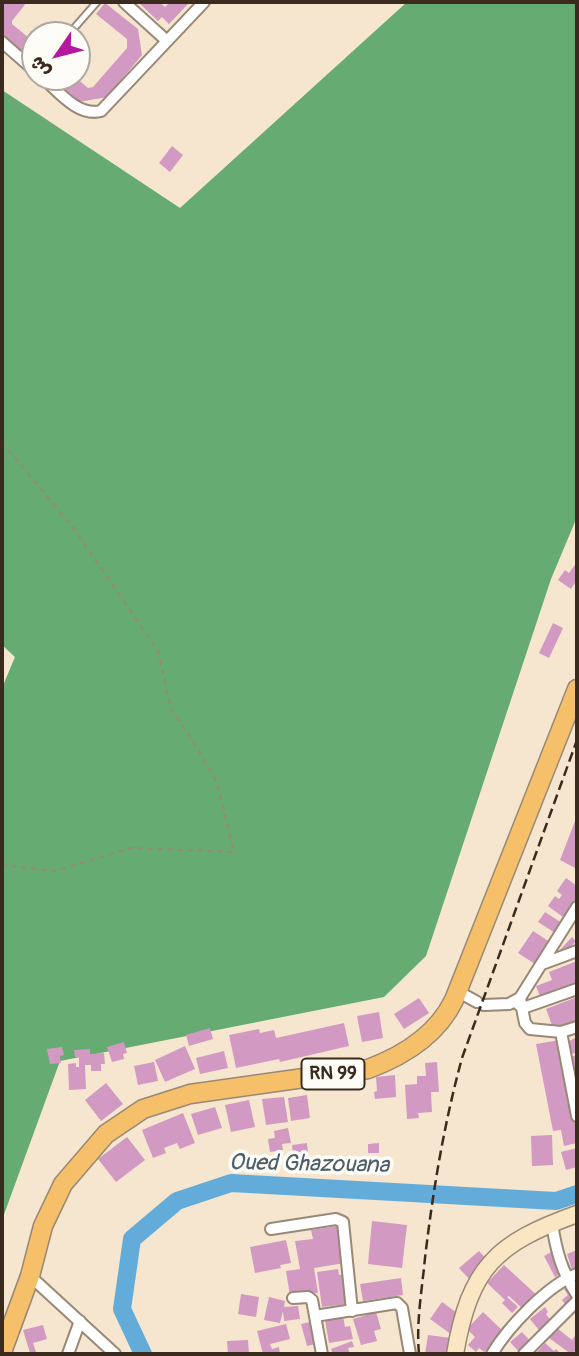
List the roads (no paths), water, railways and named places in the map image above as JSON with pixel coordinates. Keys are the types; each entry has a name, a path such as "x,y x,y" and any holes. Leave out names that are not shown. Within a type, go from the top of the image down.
{"main road":[{"name":"RN 99","path":"2,1352 12,1318 30,1276 43,1226 63,1184 106,1134 143,1110 190,1094 368,1069 393,1060 434,1029 449,1009 457,991 577,689"},
{"path":"455,1354 472,1293 498,1254 514,1241 577,1214"}],"street":[{"path":"124,2 167,40"},
{"path":"59,91 88,113 97,112 107,106 204,2"},
{"path":"2,42 21,59"},
{"path":"577,907 574,920 519,1002 525,1023 530,1029 561,1032 577,1027"},
{"path":"542,964 577,951"},
{"path":"457,991 481,1004 494,1006 577,989"},
{"path":"561,1032 577,1116"},
{"path":"271,1229 336,1219 343,1223 352,1311"},
{"path":"552,1223 556,1250 566,1278 577,1295"},
{"path":"492,1354 531,1308 566,1278 577,1273"},
{"path":"30,1276 115,1354"},
{"path":"293,1298 311,1298 322,1354"},
{"path":"524,1354 577,1301"},
{"path":"315,1316 399,1304 410,1354"},
{"path":"68,1354 80,1321"}],"lane":[{"path":"80,21 97,2"}],"waterway":[{"name":"Oued Ghazouana","path":"143,1354 122,1309 132,1239 177,1201 231,1183 556,1201 577,1194"}],"railway":[{"path":"419,1354 419,1318 428,1233 440,1157 462,1058 577,740"}]}
